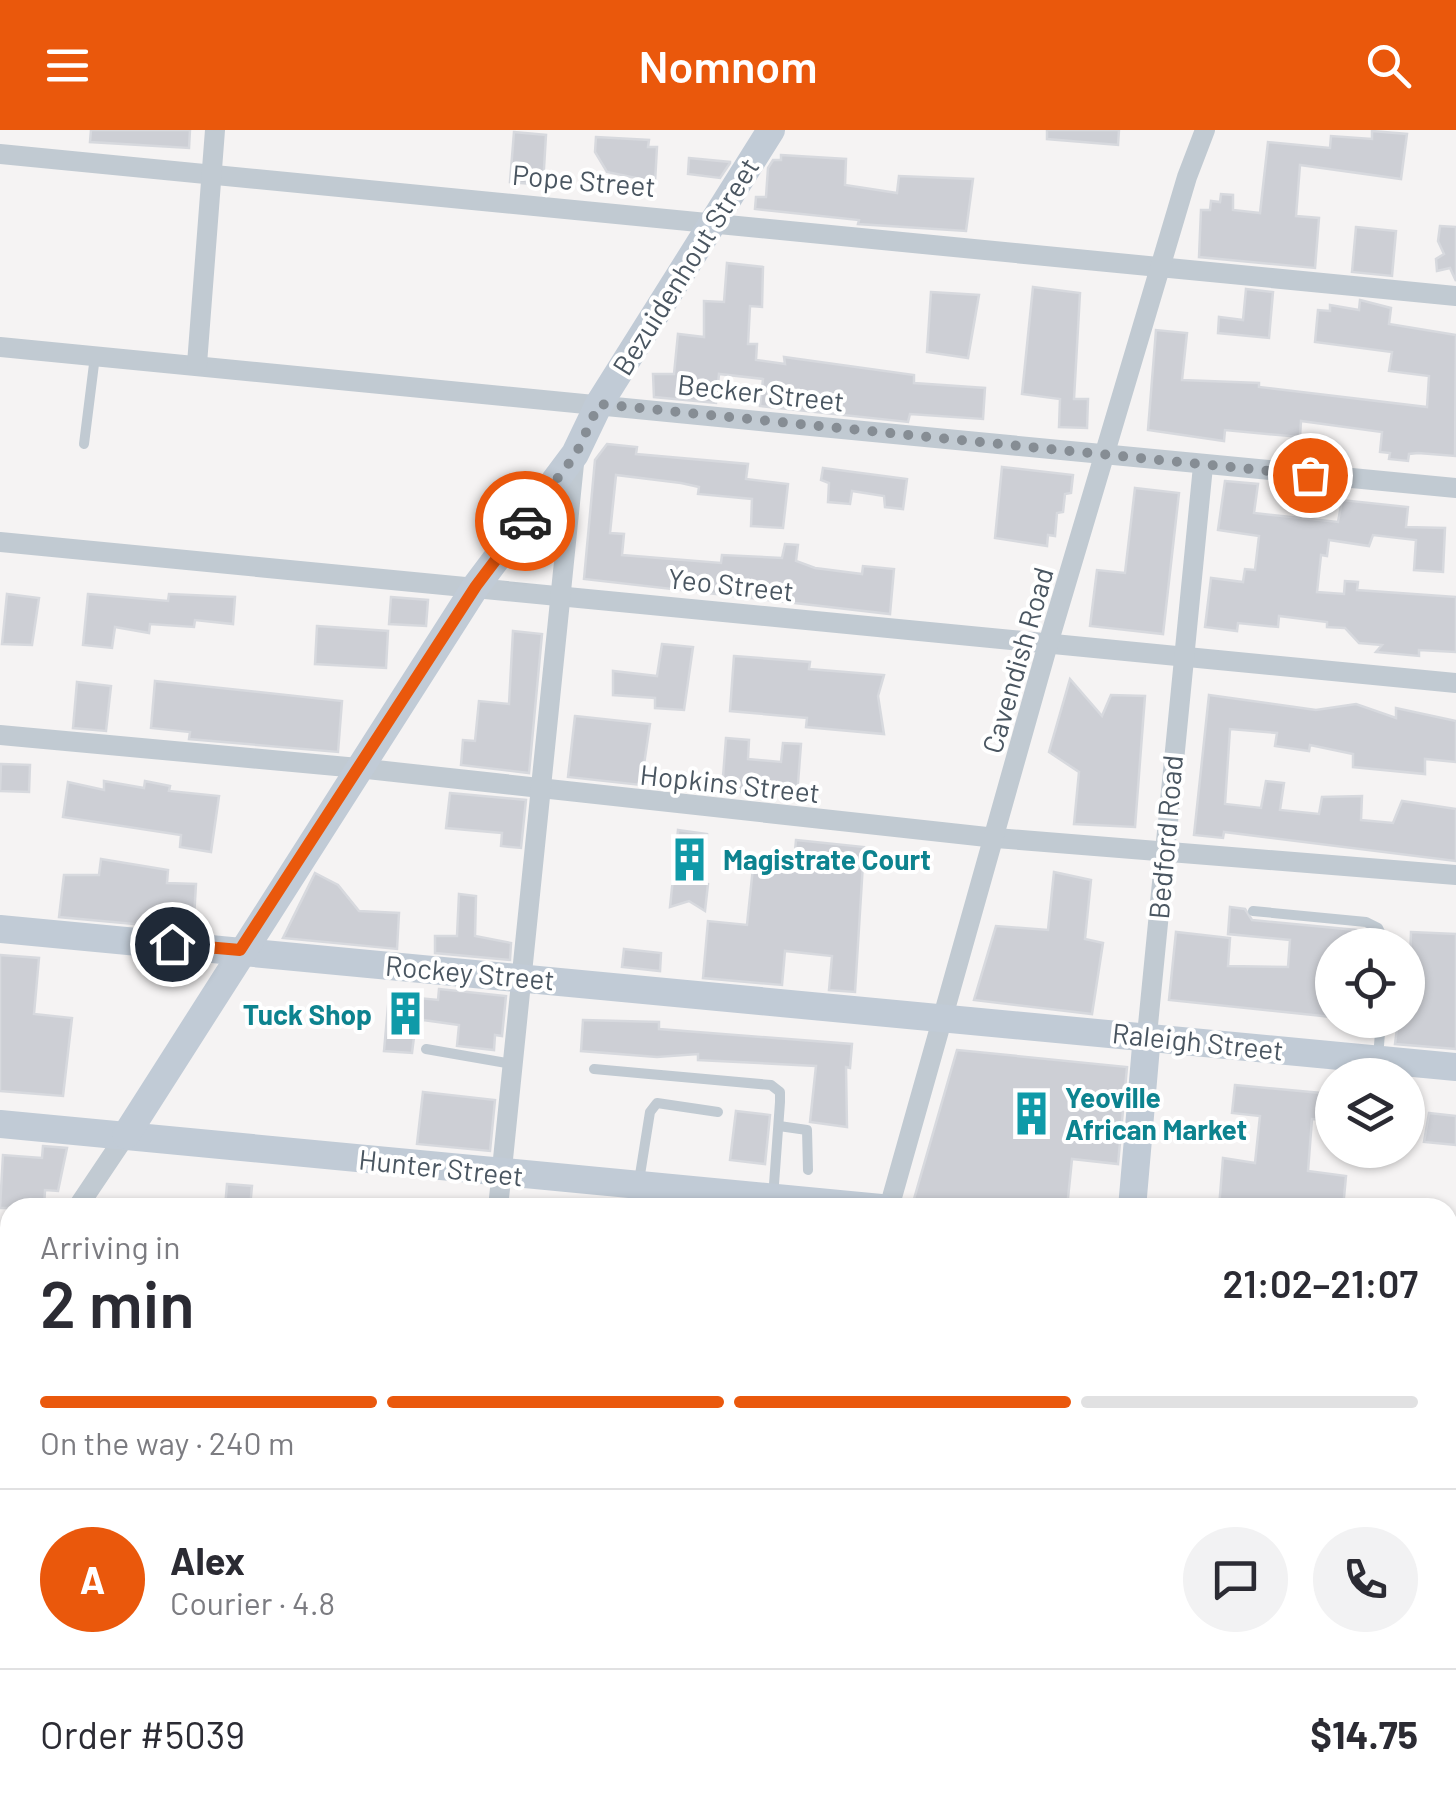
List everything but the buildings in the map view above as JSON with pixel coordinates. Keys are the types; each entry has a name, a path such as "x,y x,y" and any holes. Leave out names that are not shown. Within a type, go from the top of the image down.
{"main road":[{"name":"Bezuidenhout Street","path":"126,1135 240,950 476,586 576,454 599,404 771,130"},
{"name":"Rockey Street","path":"0,929 940,1017"},
{"name":"Raleigh Street","path":"940,1017 1368,1058"},
{"name":"Bedford Road","path":"1133,1198 1148,1035"},
{"name":"Raleigh Street","path":"1425,1063 1456,1066"},
{"name":"Hunter Street","path":"0,1124 762,1198"}],"street":[{"path":"197,364 215,130"},
{"name":"Cavendish Road","path":"888,1198 996,838 1048,644 1206,130"},
{"name":"Pope Street","path":"0,154 711,220 1162,270 1456,296"},
{"name":"Becker Street","path":"0,346 1106,458 1456,488"},
{"path":"499,1198 576,454"},
{"name":"Bedford Road","path":"1148,1035 1203,466"},
{"name":"Yeo Street","path":"0,542 1456,683"},
{"name":"Hopkins Street","path":"0,735 358,768 996,838 1456,875"},
{"name":"Bezuidenhout Street","path":"84,1198 126,1135"}],"lane":[{"path":"84,444 95,355"},
{"path":"1253,910 1366,922 1378,928"},
{"path":"426,1049 512,1064"},
{"path":"594,1069 771,1085 780,1092 773,1198"},
{"path":"638,1187 650,1112 657,1103 718,1112"},
{"path":"779,1126 807,1130 808,1170"}],"way so far":[{"path":"525,521 576,454 599,404 1106,458 1310,475"}],"place":[{"name":"Magistrate Court","path":"690,859"},
{"name":"Tuck Shop","path":"405,1014"},
{"name":"Yeoville African Market","path":"1032,1113"}],"route":[{"path":"172,944 240,950 476,586 525,521"}]}
